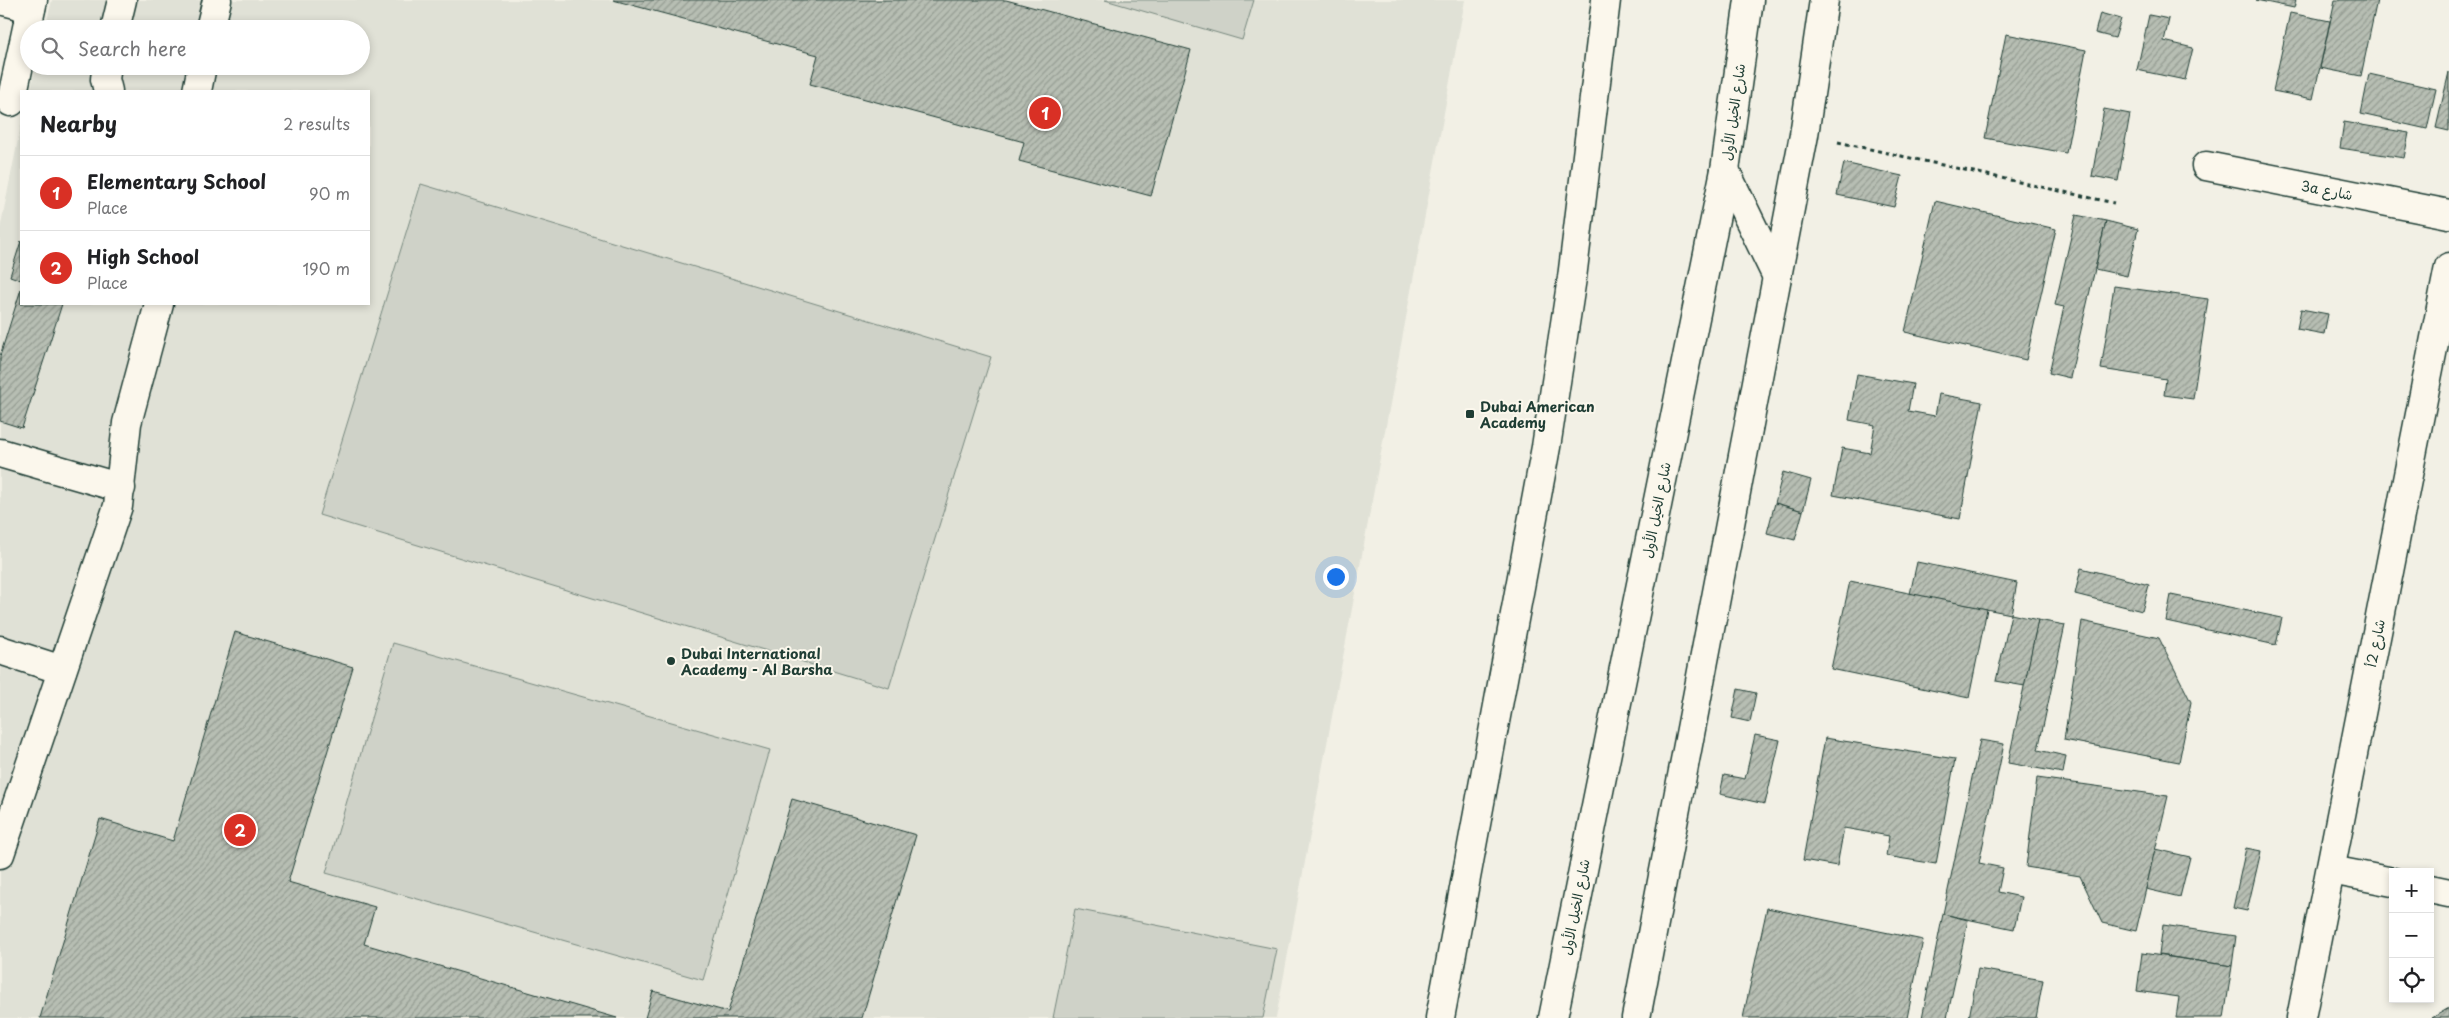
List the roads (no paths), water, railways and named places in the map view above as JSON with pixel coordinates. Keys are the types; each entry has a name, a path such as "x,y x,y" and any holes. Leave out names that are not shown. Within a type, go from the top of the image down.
{"main road":[{"path":"0,0 32,4 29,20"},
{"path":"117,20 122,0"},
{"path":"212,20 217,0"},
{"path":"1440,1018 1546,447 1572,278 1606,0"},
{"name":"شارع الخيل الأول","path":"1553,1018 1725,170 1748,0"},
{"path":"1636,1018 1804,135 1824,0"},
{"path":"11,102 20,60"},
{"path":"106,75 108,90"},
{"path":"197,90 200,75"},
{"name":"3a شارع","path":"2206,166 2449,214"},
{"path":"1725,170 1777,277"},
{"name":"شارع 2أ","path":"2301,1018 2449,267"},
{"path":"0,854 118,506 126,423 159,305"},
{"path":"0,454 121,488"},
{"path":"0,650 62,670"},
{"path":"2331,870 2389,881"},
{"path":"2434,891 2449,893"}],"place":[{"name":"Elementary School","path":"1045,113"},
{"name":"Dubai American Academy","path":"1470,414"},
{"name":"Dubai International Academy - Al Barsha","path":"671,661"},
{"name":"High School","path":"240,830"}]}
